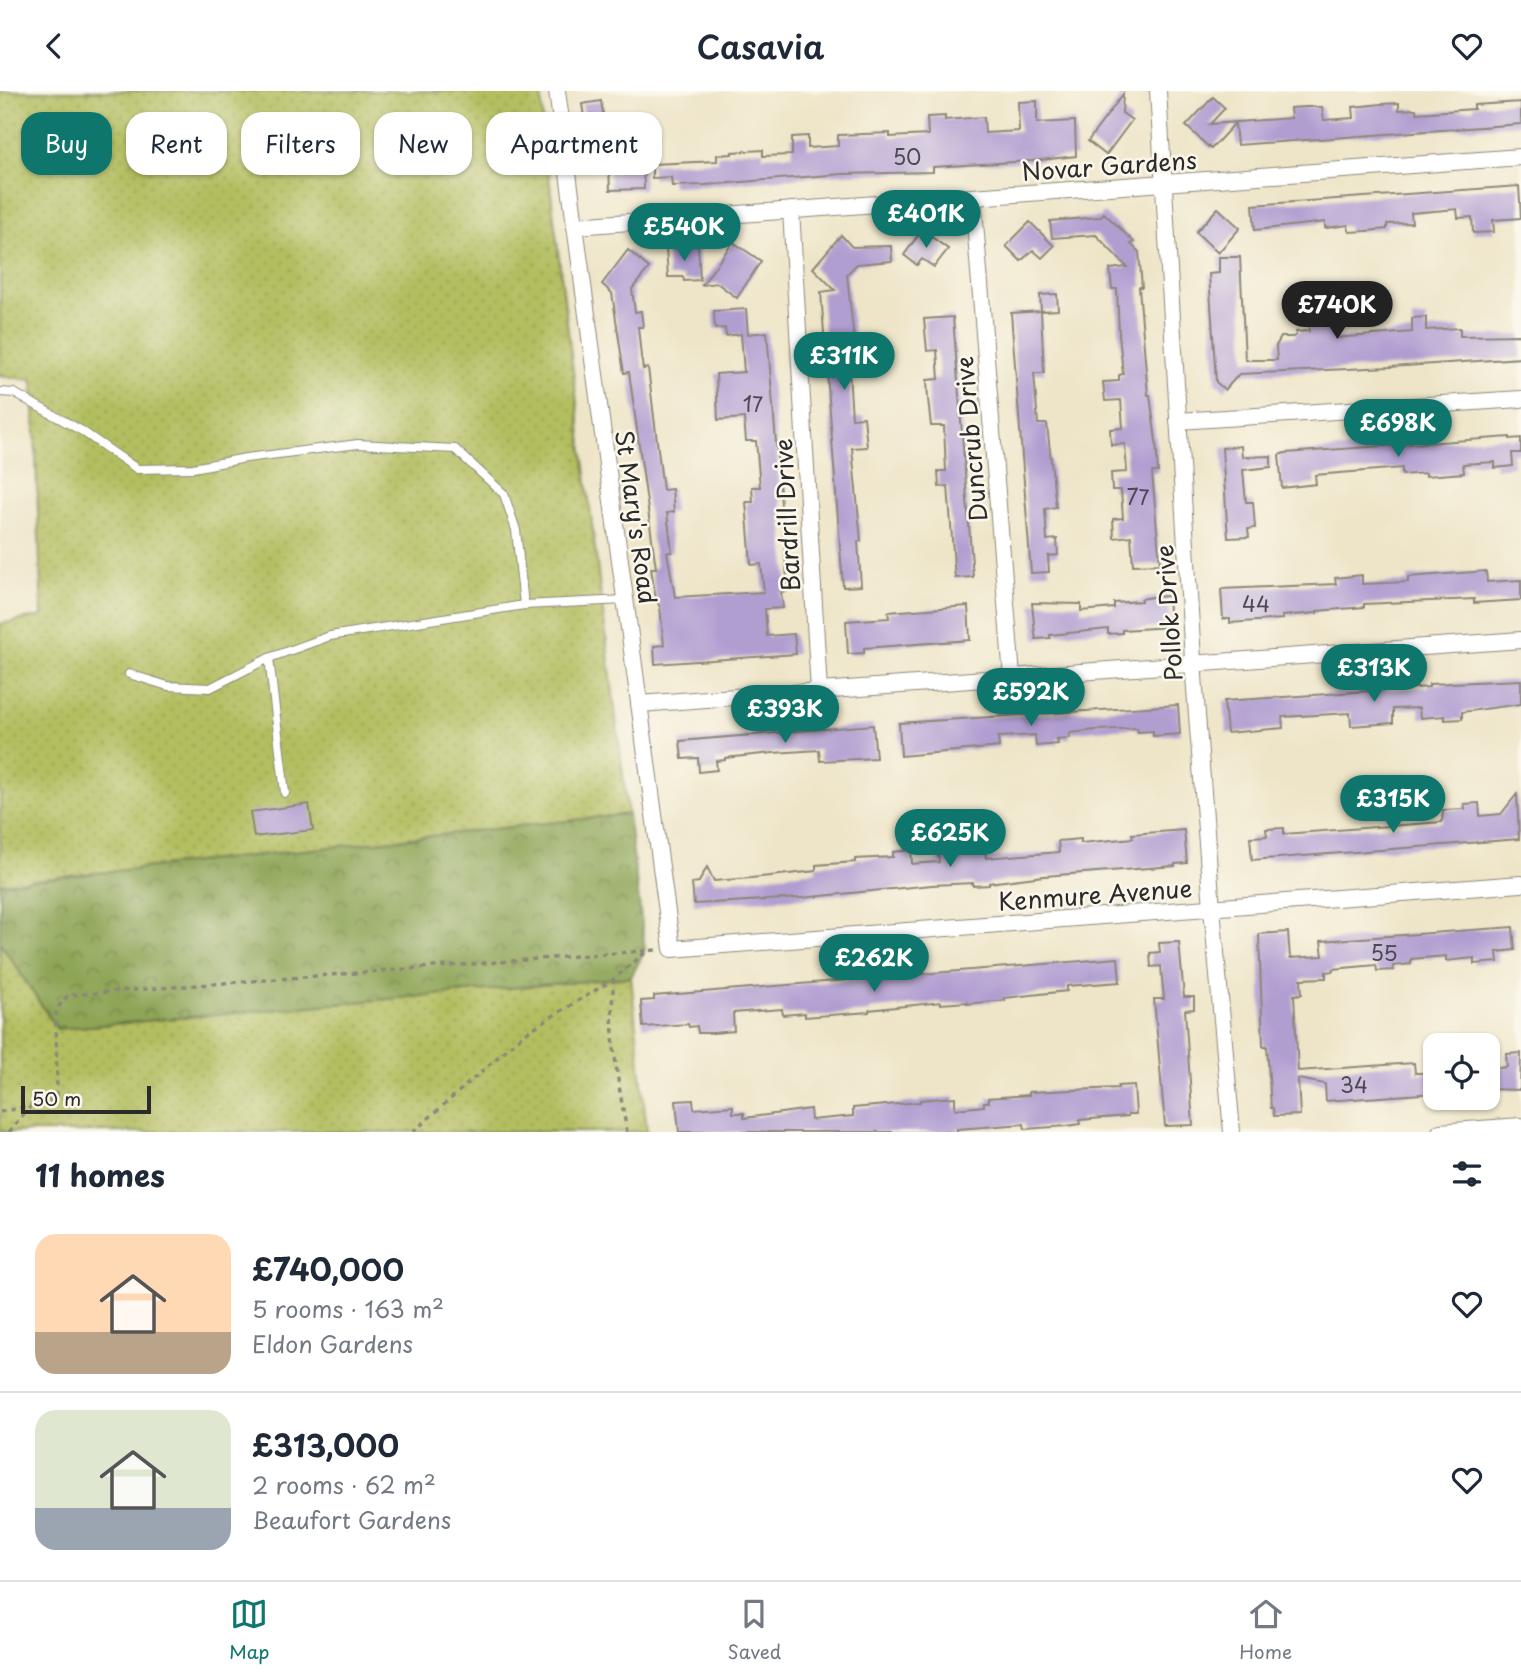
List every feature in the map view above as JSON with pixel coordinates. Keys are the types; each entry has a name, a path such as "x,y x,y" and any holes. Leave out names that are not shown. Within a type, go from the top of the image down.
{"street":[{"name":"St Mary's Road","path":"557,91 672,949"},
{"name":"Pollok Drive","path":"1158,91 1194,664 1232,1132"},
{"name":"Novar Gardens","path":"575,226 1521,157"},
{"name":"Duncrub Drive","path":"973,198 1012,677"},
{"name":"Bardrill Drive","path":"791,210 819,691"},
{"path":"1178,421 1521,399"},
{"path":"639,704 1521,640"},
{"name":"Kenmure Avenue","path":"672,949 1521,884"},
{"path":"1440,1132 1521,1126"}],"lane":[{"path":"0,392 14,393 82,431 137,469 193,468 246,458 358,444 455,449 504,494 516,530 524,604"},
{"path":"129,674 168,686 210,688 269,658 330,636 524,604 625,600"},
{"path":"269,658 285,793"}],"path":[{"path":"0,1112 57,1097 56,1010 68,995 672,949"},
{"path":"413,1132 526,1033 614,979 647,951"},
{"path":"614,979 611,1009 616,1067 627,1132"},
{"path":"9,1132 31,1106"}],"green space":[{"path":"0,91 541,91 542,112 486,112 486,175 549,175 628,814 0,884 0,624 42,616 33,380 0,376"},
{"path":"628,814 645,950 631,977 57,1029 0,942 0,884"},
{"path":"0,942 57,1029 631,977 647,1132 0,1132"}],"building":[{"path":"1123,94 1122,113 1132,120 1106,155 1088,141"},
{"path":"1213,97 1225,108 1210,124 1291,118 1290,108 1322,107 1324,120 1354,118 1353,107 1382,104 1399,103 1399,110 1416,109 1417,113 1521,102 1521,124 1237,145 1235,123 1211,149 1186,126"},
{"path":"601,101 603,112 583,112 582,104"},
{"path":"1037,101 1037,123 1075,121 1076,156 933,167 933,172 842,174 705,185 672,186 671,177 652,178 652,175 662,175 662,164 717,161 717,155 732,152 763,150 763,156 792,155 792,137 808,136 808,148 838,146 838,135 928,135 927,117 945,116 945,120 984,117 985,133 1019,131 1018,102"},
{"path":"609,175 643,175 644,189 610,190"},
{"path":"1519,186 1521,218 1493,220 1494,232 1473,233 1472,217 1458,218 1457,209 1411,213 1412,223 1387,224 1387,229 1349,232 1348,225 1325,228 1325,222 1255,230 1253,205"},
{"path":"1218,208 1240,228 1218,253 1196,232"},
{"path":"1104,213 1134,242 1131,244 1139,252 1142,287 1139,287 1148,395 1156,441 1158,472 1152,472 1160,564 1133,565 1131,536 1114,538 1113,519 1123,518 1121,490 1112,490 1111,473 1127,472 1125,444 1111,445 1110,429 1123,428 1121,400 1105,401 1103,382 1119,381 1119,375 1123,374 1117,289 1112,289 1110,269 1127,267 1096,235 1052,238 1050,221 1100,217"},
{"path":"1030,222 1054,246 1042,258 1033,250 1021,261 1006,246"},
{"path":"922,230 948,249 934,267 922,259 917,265 904,255"},
{"path":"841,235 852,247 891,246 892,261 857,264 847,274 854,341 842,342 844,372 849,372 852,418 864,417 867,447 852,448 861,541 858,541 861,586 843,587 821,292 835,290 813,268"},
{"path":"733,242 761,261 737,298 717,283 702,285"},
{"path":"698,245 700,280 684,281 683,277 668,277 666,248"},
{"path":"628,250 649,268 632,289 635,312 641,311 643,327 638,327 641,356 643,369 648,368 663,490 672,489 674,512 667,513 672,552 667,552 675,597 764,592 761,564 751,565 746,502 753,502 752,487 760,487 756,441 746,441 744,418 718,420 716,374 744,372 741,334 726,336 725,328 715,329 714,311 746,309 748,334 767,332 788,591 781,592 783,608 765,609 767,636 794,634 796,654 655,664 654,646 664,645 660,607 656,600 651,568 656,568 629,372 624,373 612,293 602,284"},
{"path":"1219,257 1240,257 1245,360 1277,360 1276,346 1281,337 1293,337 1296,332 1309,331 1308,322 1333,319 1335,338 1412,332 1412,318 1426,317 1426,330 1460,328 1460,336 1521,335 1521,358 1239,374 1225,390 1216,382 1209,274 1219,273"},
{"path":"1057,294 1058,310 1041,311 1040,295"},
{"path":"1041,311 1044,373 1034,373 1038,424 1047,424 1056,507 1045,509 1047,540 1057,539 1058,555 1048,556 1049,572 1031,573 1011,313"},
{"path":"953,317 973,577 955,578 948,486 939,487 938,471 946,471 944,426 931,426 928,399 927,380 939,379 937,350 927,351 924,319"},
{"path":"1521,438 1521,453 1512,453 1513,466 1495,468 1495,462 1463,464 1464,473 1426,476 1426,473 1402,475 1402,468 1315,475 1316,484 1282,488 1279,455 1285,453"},
{"path":"1241,446 1242,457 1271,456 1271,467 1243,470 1246,502 1253,502 1255,528 1248,529 1249,537 1228,538 1222,448"},
{"path":"1486,571 1487,582 1521,580 1521,600 1474,603 1474,599 1364,604 1364,607 1282,616 1283,619 1230,623 1230,619 1223,619 1221,589 1336,584 1335,578 1362,575 1362,584 1408,582 1408,577"},
{"path":"1168,596 1170,627 1122,630 1122,633 1108,634 1108,629 1036,639 1032,603 1081,604 1081,611 1114,608 1114,603"},
{"path":"968,606 970,640 864,648 864,653 848,654 846,621 889,618 888,612"},
{"path":"1521,680 1521,704 1462,712 1462,719 1445,720 1445,716 1420,718 1419,708 1393,709 1393,723 1351,726 1350,713 1282,717 1283,728 1227,733 1224,701 1429,687 1429,684"},
{"path":"1178,705 1180,734 1153,736 1153,731 1138,732 1137,728 1096,730 1069,733 1070,738 1057,739 1058,744 1036,746 1035,735 998,737 999,747 901,756 899,723"},
{"path":"873,725 876,758 820,761 819,750 773,753 725,758 716,761 717,770 699,772 698,758 682,759 680,741"},
{"path":"1517,794 1519,839 1252,860 1250,837 1267,836 1266,829 1284,828 1284,834 1442,822 1443,810 1465,809 1464,804 1479,803 1480,816 1501,814"},
{"path":"309,804 313,830 254,837 250,812"},
{"path":"1184,830 1187,863 1175,866 1044,876 989,885 932,885 801,898 694,904 692,883 699,882 707,867 714,881 816,871 816,865 893,857 893,852 911,850 912,864 939,862 937,844 950,843 951,851 985,848 986,858 1059,852 1058,841 1081,839 1081,843 1133,838 1132,834"},
{"path":"1513,927 1515,950 1497,952 1498,962 1474,964 1474,958 1446,961 1446,956 1411,959 1411,964 1393,966 1394,970 1377,971 1376,965 1333,969 1326,972 1326,978 1301,979 1302,994 1294,995 1298,1071 1414,1063 1415,1073 1423,1073 1423,1094 1326,1101 1325,1084 1298,1079 1300,1115 1274,1116 1271,1108 1267,1046 1263,1046 1259,934 1288,932 1290,958 1323,956 1321,941"},
{"path":"1179,942 1184,997 1194,997 1194,1009 1185,1010 1193,1125 1165,1126 1154,999 1164,999 1161,966 1151,967 1150,953 1160,952 1159,943"},
{"path":"1118,958 1120,982 1067,986 1067,991 967,1004 941,1002 805,1017 805,1013 783,1015 782,1009 733,1013 734,1031 713,1033 698,1033 697,1026 689,1027 688,1024 643,1027 641,1001 654,1000 654,996"},
{"path":"1521,1053 1520,1090 1500,1089 1500,1068 1507,1067 1506,1054"},
{"path":"1134,1085 1136,1114 1079,1120 1080,1124 1067,1126 1025,1129 1024,1124 957,1129 957,1132 679,1132 676,1101 693,1100 694,1109 733,1106 733,1113 744,1113 744,1118 810,1109 811,1120 853,1116 853,1108 920,1100 955,1097 955,1109 984,1106 984,1102 989,1102 988,1098 1029,1095 1029,1092"}]}
